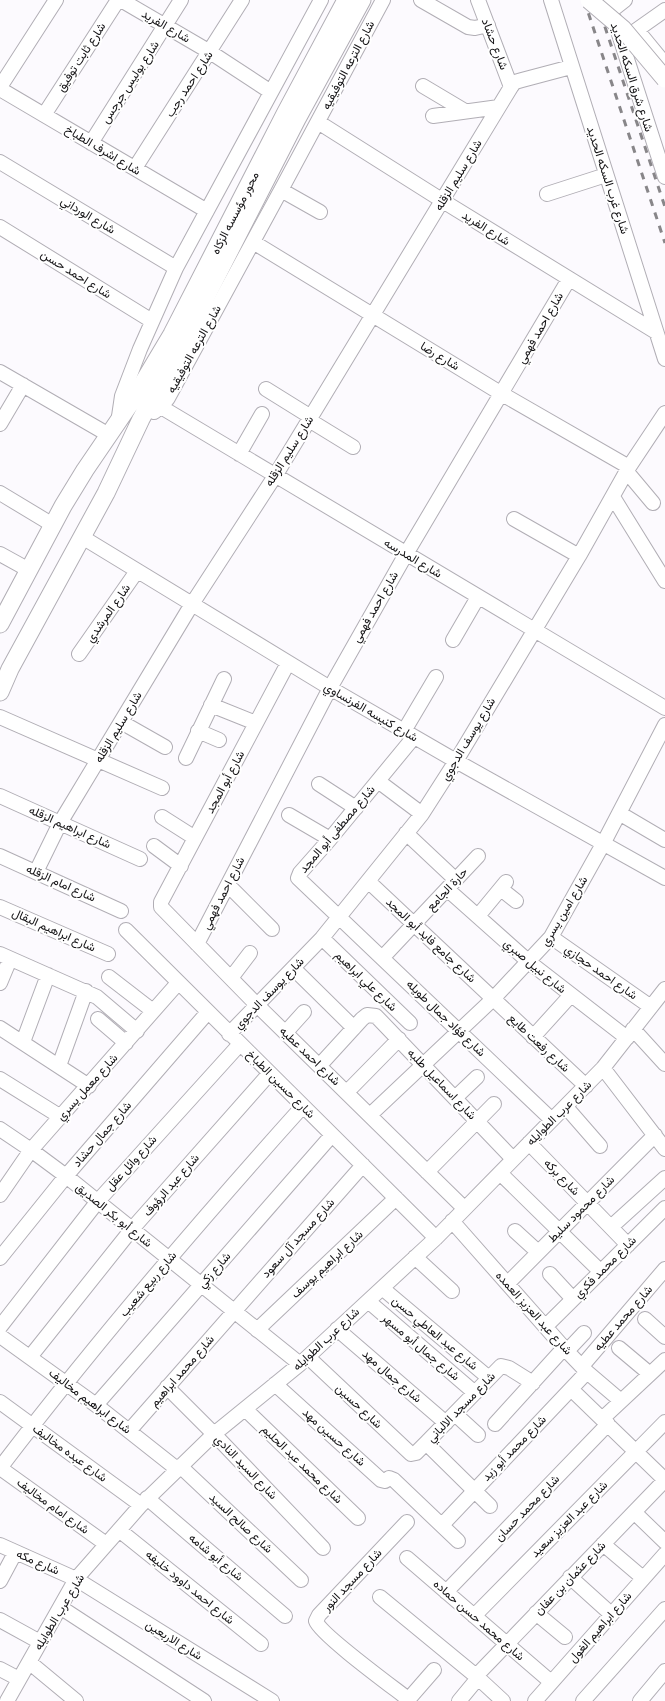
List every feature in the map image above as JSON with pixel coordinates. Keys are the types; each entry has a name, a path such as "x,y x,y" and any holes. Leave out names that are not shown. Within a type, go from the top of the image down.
{"main road":[{"name":"محور مؤسسه الزكاه","path":"114,429 172,334 286,112 346,0"},
{"name":"محور مؤسسه الزكاه","path":"142,419 297,119 362,0"},
{"path":"589,0 623,28 665,79"},
{"path":"0,692 5,666 82,537 118,471 142,419"},
{"path":"0,624 53,525 78,482 114,429"}],"street":[{"path":"0,88 56,0"},
{"name":"شارع الفريد","path":"120,0 210,52 272,92"},
{"name":"شارع ثابت توفيق","path":"44,115 120,0"},
{"name":"شارع بوليس جرجس","path":"91,142 166,26 181,0"},
{"name":"شارع احمد رجب","path":"135,168 242,0"},
{"path":"0,372 23,385 114,429 122,396 152,321 176,268 321,0"},
{"name":"شارع الترعه التوفيقيه","path":"142,419 161,407 168,398 318,122 382,0"},
{"name":"شارع حشاد","path":"478,0 511,87"},
{"name":"شارع غرب السكه الحديد","path":"551,0 665,359"},
{"path":"609,5 625,0"},
{"path":"425,1 468,27 475,28 488,25"},
{"name":"شارع شرق السكه الحديد","path":"609,5 665,177"},
{"path":"621,42 665,10"},
{"path":"637,30 665,64"},
{"path":"511,87 515,82 572,67"},
{"path":"423,86 465,112"},
{"name":"شارع سليم الزقله","path":"36,872 60,823 192,604 275,476 511,87"},
{"name":"شارع اشرف الطباخ","path":"0,88 207,211"},
{"path":"433,116 499,107"},
{"name":"شارع الفريد","path":"318,122 442,201 656,332"},
{"name":"شارع الورداني","path":"0,162 176,268"},
{"path":"547,194 606,174"},
{"path":"281,190 320,212"},
{"name":"شارع احمد حسن","path":"0,227 152,321"},
{"name":"شارع رضا","path":"253,242 628,470"},
{"name":"شارع احمد فهمي","path":"197,944 330,688 406,554 569,279"},
{"path":"0,424 23,385"},
{"path":"266,389 352,447"},
{"name":"شارع المدرسه","path":"161,407 665,708"},
{"path":"239,454 262,414"},
{"name":"شارع يوسف الدجوي","path":"230,1034 322,938 422,814 456,761 580,556 628,470 665,414"},
{"path":"628,470 653,503"},
{"path":"0,493 53,525"},
{"path":"613,497 659,560 665,581"},
{"path":"514,518 580,556"},
{"name":"شارع كنيسه الفرنساوي","path":"82,537 330,688 456,761 665,878"},
{"path":"0,554 29,570"},
{"name":"شارع المرشدي","path":"79,654 137,571"},
{"path":"453,640 478,597"},
{"name":"شارع أبو المجد","path":"162,902 288,662"},
{"name":"شارع مصطفى أبو المجد","path":"340,916 298,878 299,874 378,781 409,734 436,677"},
{"path":"186,758 224,679"},
{"path":"211,705 256,723"},
{"path":"0,717 162,788"},
{"path":"121,722 165,747"},
{"name":"شارع امين يسري","path":"370,1115 493,999 551,937 603,844 665,725"},
{"path":"198,731 219,740"},
{"path":"378,781 422,814"},
{"path":"319,784 356,808"},
{"name":"شارع ابراهيم الزقله","path":"0,796 140,859"},
{"path":"619,813 665,840"},
{"path":"289,816 330,839"},
{"path":"162,817 195,838"},
{"name":"شارع نبيل صبري","path":"406,833 452,884 478,916 529,962 571,995 630,1034 665,1064"},
{"path":"154,846 181,866"},
{"name":"شارع امام الزقله","path":"0,856 121,911"},
{"name":"حارة الجامع","path":"383,957 478,856"},
{"name":"شارع جامع فايد أبو المجد","path":"368,881 493,999"},
{"path":"228,885 272,929"},
{"path":"478,916 503,886 516,901"},
{"name":"شارع احمد عطيه","path":"162,902 162,910 464,1208"},
{"name":"شارع ابراهيم البقال","path":"0,907 108,954"},
{"name":"شارع فؤاد جمال طويله","path":"340,916 552,1120"},
{"name":"شارع حسين الطباخ","path":"126,930 436,1238"},
{"name":"شارع احمد حجازي","path":"551,937 651,1007"},
{"name":"شارع علي ابراهيم","path":"322,938 414,1019 346,1092"},
{"path":"231,978 250,953"},
{"path":"0,983 5,957 86,991 103,1000 136,1031"},
{"path":"293,968 354,1028 320,1065"},
{"path":"22,1042 48,975"},
{"path":"109,977 153,1011"},
{"name":"شارع معمل يسري","path":"0,1195 31,1150 89,1086 178,983"},
{"path":"59,1066 86,991"},
{"name":"شارع عرب الطوايله","path":"7,1701 76,1579 144,1501 214,1434 304,1361 436,1238 603,1068 664,992"},
{"path":"533,1037 571,995"},
{"name":"شارع رفعت طايع","path":"493,999 586,1086"},
{"name":"شارع جمال حشاد","path":"0,1258 66,1176 208,1012"},
{"path":"286,1032 304,1012"},
{"name":"شارع اسماعيل طلبه","path":"354,1028 367,1015 376,1016 513,1159"},
{"path":"98,1019 126,1043"},
{"path":"0,1028 89,1086"},
{"name":"شارع وائل عقل","path":"0,1327 98,1201 240,1044"},
{"path":"603,1068 665,1149"},
{"name":"شارع عبد الرؤوف","path":"30,1357 132,1229 270,1073"},
{"path":"455,1098 477,1077"},
{"path":"0,1079 61,1117"},
{"path":"427,1172 494,1104"},
{"name":"شارع ربيع شعيب","path":"0,1468 66,1382 169,1259 303,1106"},
{"path":"566,1106 600,1146"},
{"name":"شارع أبو بكر الصديق","path":"0,1129 31,1150 98,1201 257,1330 304,1361"},
{"name":"شارع زكي","path":"96,1405 332,1135"},
{"name":"شارع محمود سليط","path":"508,1283 655,1135"},
{"name":"شارع بركه","path":"529,1143 628,1245"},
{"name":"شارع مسجد آل سعود","path":"234,1311 363,1165"},
{"path":"500,1173 601,1272"},
{"path":"611,1227 665,1178"},
{"name":"شارع ابراهيم يوسف","path":"257,1330 396,1198"},
{"name":"شارع محمد فكري","path":"546,1326 665,1208"},
{"name":"شارع عبد العزيز العمده","path":"452,1221 566,1350 584,1369 621,1401"},
{"path":"516,1232 538,1252"},
{"path":"415,1257 452,1291"},
{"name":"شارع محمد عطيه","path":"584,1369 665,1269"},
{"path":"550,1274 573,1299"},
{"name":"شارع عبد العاطي حسن","path":"382,1288 489,1378"},
{"name":"شارع جمال أبو مسهر","path":"368,1301 475,1393"},
{"name":"شارع محمد ابراهيم","path":"129,1431 234,1311"},
{"path":"645,1319 665,1337"},
{"name":"شارع جمال مهد","path":"337,1329 450,1418 478,1436"},
{"path":"495,1424 533,1383 584,1333"},
{"name":"شارع ابراهيم مخاليف","path":"0,1336 66,1382 179,1468"},
{"path":"619,1348 650,1374"},
{"name":"شارع محمد حسان","path":"446,1592 605,1422 621,1401 665,1360"},
{"name":"شارع حسين","path":"304,1361 411,1454"},
{"name":"شارع مسجد الالباني","path":"411,1454 416,1453 499,1368 504,1366 533,1383"},
{"name":"شارع محمد أبو زيد","path":"442,1525 571,1389 584,1369"},
{"name":"شارع حسين مهد","path":"275,1384 381,1480 385,1481 389,1478 394,1480 442,1525"},
{"name":"شارع السيد النادي","path":"168,1387 323,1548"},
{"path":"571,1389 665,1480"},
{"name":"شارع عبده مخاليف","path":"0,1402 32,1426 144,1501"},
{"name":"شارع محمد عبد الحليم","path":"245,1409 358,1518"},
{"name":"شارع عبد العزيز سعيد","path":"474,1616 665,1422"},
{"path":"426,1443 490,1506"},
{"name":"شارع امام مخاليف","path":"0,1468 106,1544"},
{"name":"شارع صالح السيد","path":"179,1468 301,1580"},
{"name":"شارع عثمان بن عفان","path":"459,1701 477,1677 507,1644 665,1480"},
{"name":"شارع أبو شامه","path":"144,1501 285,1616"},
{"path":"634,1512 665,1542"},
{"name":"شارع مسجد النور","path":"407,1522 319,1615 316,1621 320,1628 342,1647 408,1700 434,1670"},
{"path":"442,1525 458,1541"},
{"name":"شارع احمد داوود خليفه","path":"119,1530 260,1644"},
{"path":"603,1544 643,1578"},
{"name":"شارع مكه","path":"0,1545 76,1579"},
{"path":"0,1581 15,1553"},
{"name":"شارع ابراهيم الغول","path":"535,1701 665,1554"},
{"name":"شارع محمد حسن حماده","path":"407,1558 552,1682"},
{"path":"570,1577 611,1614"},
{"name":"شارع الاربعين","path":"76,1579 272,1701"},
{"path":"380,1597 477,1677 496,1699"},
{"path":"60,1607 204,1701"},
{"path":"583,1701 665,1609"},
{"path":"536,1613 565,1637"},
{"path":"0,1620 40,1642"},
{"path":"29,1662 76,1701"},
{"path":"0,1670 19,1679"},
{"path":"640,1701 665,1671"}],"railway":[{"path":"584,0 665,243"},
{"path":"596,0 665,207"}]}
